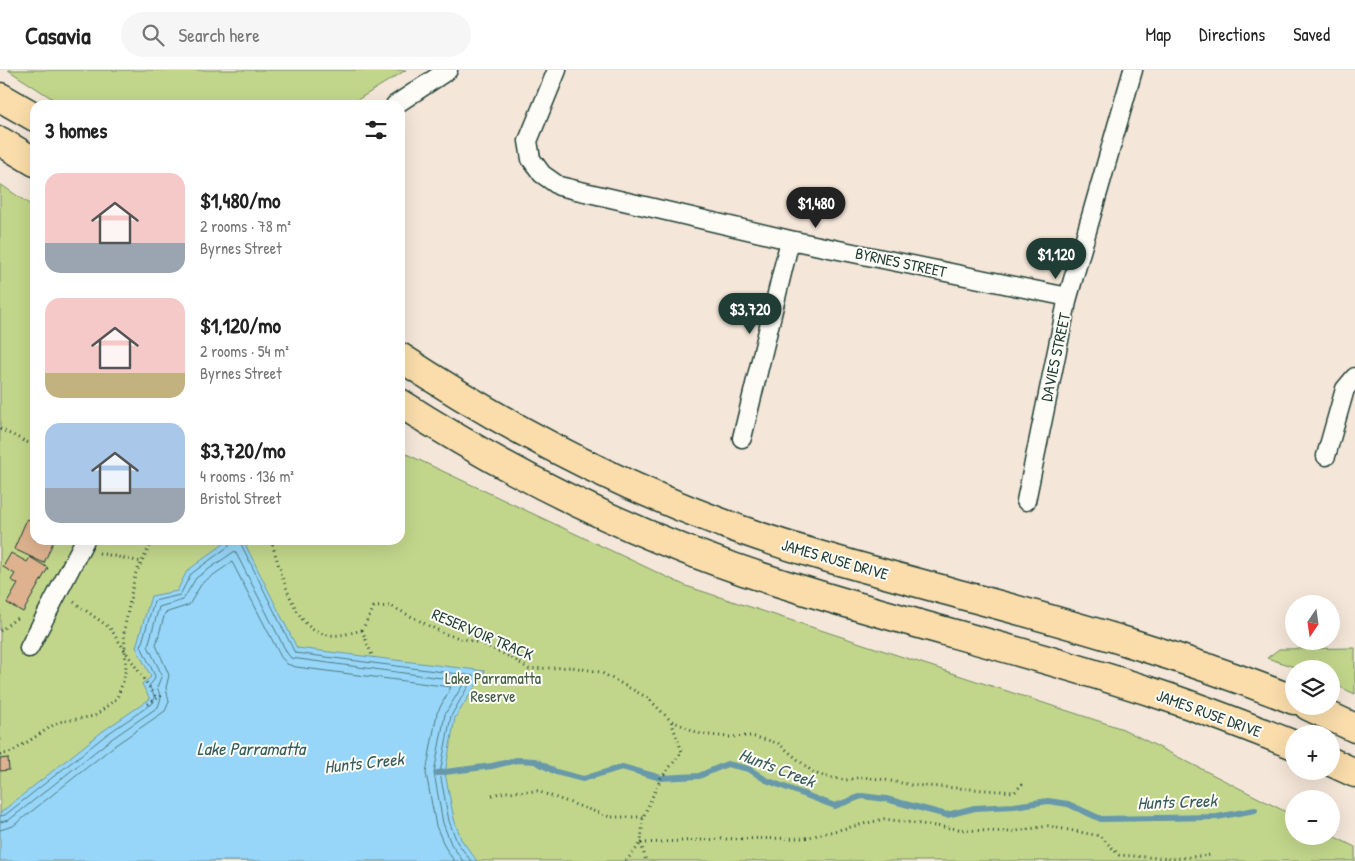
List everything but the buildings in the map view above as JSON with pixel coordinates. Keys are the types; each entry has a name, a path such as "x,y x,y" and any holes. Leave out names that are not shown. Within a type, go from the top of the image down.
{"highway":[{"path":"0,97 30,114"},
{"path":"0,141 30,159"},
{"name":"JAMES RUSE DRIVE","path":"405,361 536,440 585,465 718,522 808,552 1017,610 1172,656 1285,697"},
{"name":"JAMES RUSE DRIVE","path":"405,406 488,456 564,497 636,530 696,554 772,581 851,605 1158,694 1232,720 1285,741"},
{"path":"1327,715 1355,728"},
{"path":"1340,766 1355,773"}],"street":[{"path":"403,100 448,70"},
{"name":"BYRNES STREET","path":"557,70 528,141 531,159 542,174 559,186 790,240 1068,297"},
{"name":"DAVIES STREET","path":"1026,501 1068,297 1133,70"},
{"path":"742,438 790,240"},
{"path":"1326,456 1345,389 1355,378"},
{"path":"29,648 82,545"}],"path":[{"path":"0,429 30,444"},
{"path":"0,755 12,752 58,722 95,716 117,698 125,673 124,631 135,575 150,545"},
{"path":"272,545 281,575 295,607 307,626 320,633 343,636 362,630 373,658"},
{"path":"104,554 142,562"},
{"path":"58,594 110,628 124,646 157,699"},
{"name":"RESERVOIR TRACK","path":"362,630 374,607 391,606 445,634 483,644 514,659 529,669 572,666 600,672 648,698 672,721 682,752 661,778 643,817 641,843 646,861"},
{"path":"0,631 18,617"},
{"path":"148,704 164,694"},
{"path":"672,721 701,734 751,736 778,743 814,773 826,778 846,780 862,778 880,779 912,785 997,792 1015,792 1024,782"},
{"path":"492,795 505,792 537,790 610,816 643,817"},
{"path":"626,861 641,843 720,839 805,838 884,819 965,830 1010,832 1048,826 1100,836 1119,855 1172,859 1211,855"}],"green space":[{"path":"8,70 406,70 357,100 54,100"},
{"name":"Lake Parramatta Reserve","path":"0,184 30,205 30,545 405,545 405,453 686,586 1123,729 1285,811 1285,845 1340,845 1340,840 1355,847 1355,861 0,861"},
{"path":"1340,648 1355,648 1355,694 1340,687 1340,660 1285,660 1285,664 1267,658 1279,649 1340,650"}],"water":[{"name":"Lake Parramatta","path":"222,545 246,545 297,648 485,671 455,718 445,773 454,819 461,839 477,861 0,861 0,813 103,731 150,699 142,684 151,677 136,647 151,596 177,591 187,571"}],"waterway":[{"name":"Hunts Creek","path":"437,773 492,766 517,760 535,761 556,772 583,779 622,767 661,778 699,776 727,764 749,769 766,780 835,806 862,796 886,799 947,815 975,808 1014,806 1048,801 1068,804 1101,819 1217,817 1255,810"}]}
